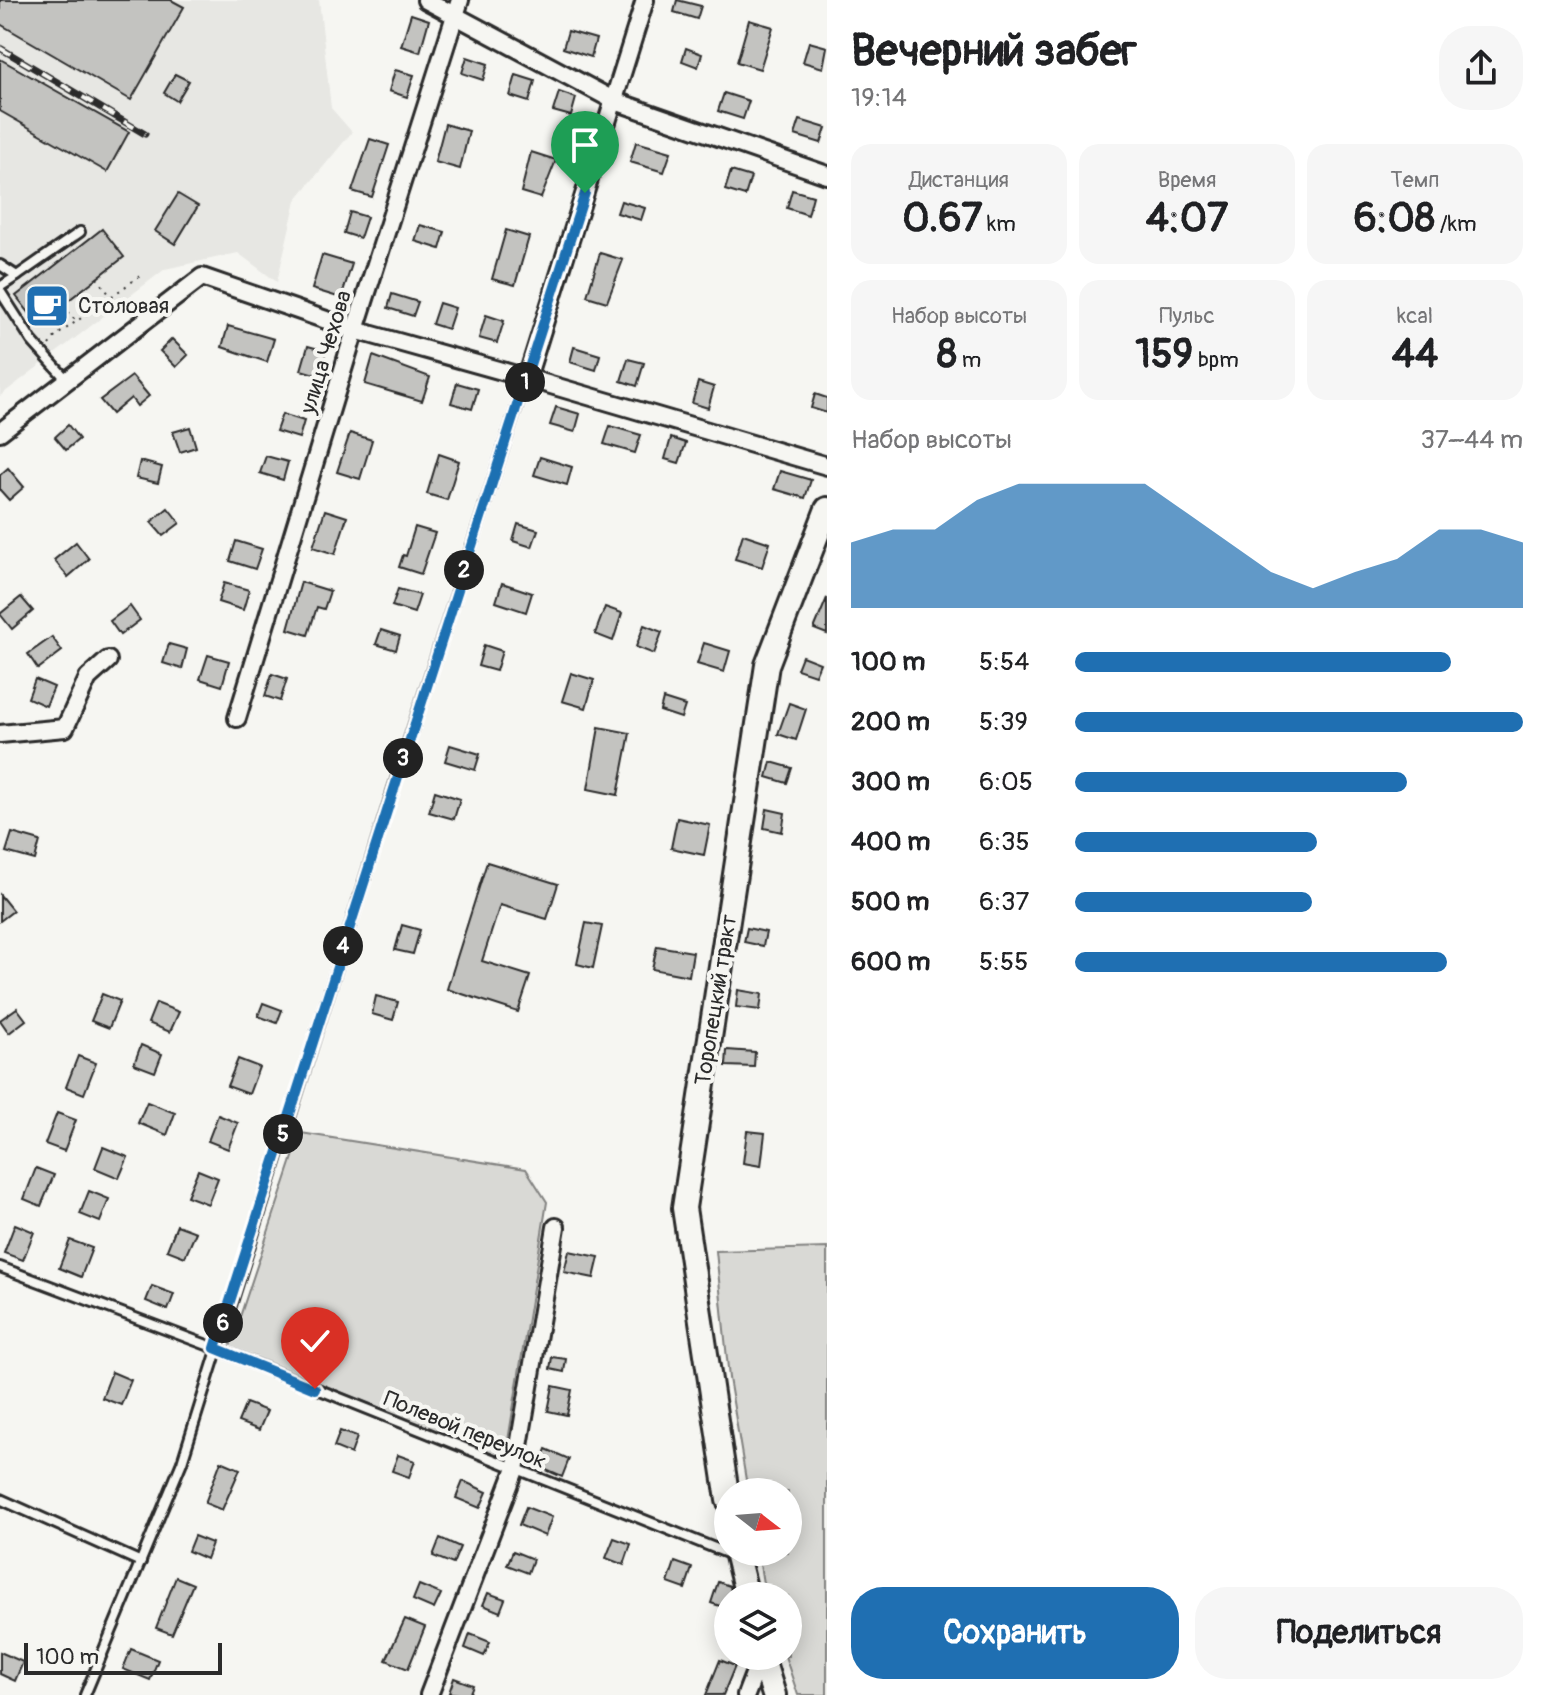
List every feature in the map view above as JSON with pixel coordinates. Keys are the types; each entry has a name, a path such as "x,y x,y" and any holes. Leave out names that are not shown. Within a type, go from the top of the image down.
{"main road":[{"name":"Торопецкий тракт","path":"725,1478 684,1208 767,665 827,509"},
{"path":"766,1670 774,1695"}],"street":[{"path":"426,0 458,7 615,101 827,175"},
{"path":"527,378 645,0"},
{"name":"улица Чехова","path":"237,718 355,330 458,7"},
{"path":"0,432 202,277 355,330 827,466"},
{"path":"0,734 65,728 88,678 108,660"},
{"path":"429,1695 515,1470 556,1227"},
{"path":"746,1695 756,1670"}],"lane":[{"path":"67,381 32,341 0,289 80,232"},
{"path":"0,265 17,276"},
{"path":"85,1695 182,1462 215,1348 527,378"},
{"name":"Полевой переулок","path":"0,1267 215,1348 515,1470 714,1546"},
{"path":"0,1499 141,1562"}],"path":[{"path":"42,353 56,336 140,276"},
{"path":"97,278 135,328"},
{"path":"62,306 76,322"}],"shaded area":[{"path":"0,0 319,0 331,108 352,132 296,200 277,282 238,253 165,269 0,396"},
{"path":"301,1133 526,1169 547,1202 505,1459 230,1347"},
{"path":"827,1248 827,1695 798,1695 790,1670 802,1670 802,1582 763,1582 760,1566 802,1566 802,1478 746,1478 729,1378 716,1251"}],"building":[{"path":"0,0 171,0 184,7 131,100 0,24"},
{"path":"677,0 701,6 697,19 674,12"},
{"path":"411,14 429,20 420,52 401,46"},
{"path":"749,20 773,27 760,69 737,62"},
{"path":"568,31 596,39 591,57 563,48"},
{"path":"809,42 827,47 823,68 803,62"},
{"path":"686,48 702,54 698,67 682,61"},
{"path":"467,57 488,64 483,80 462,73"},
{"path":"0,59 129,132 107,172 0,111"},
{"path":"395,70 414,75 407,97 389,91"},
{"path":"175,74 189,81 177,101 164,93"},
{"path":"516,75 535,81 529,102 510,96"},
{"path":"559,92 576,98 571,116 553,111"},
{"path":"724,93 749,101 743,119 718,111"},
{"path":"800,120 826,128 821,143 795,135"},
{"path":"445,124 469,131 460,169 435,162"},
{"path":"370,139 389,145 372,197 352,191"},
{"path":"636,142 671,152 664,172 630,162"},
{"path":"531,152 556,160 541,198 521,192"},
{"path":"731,171 751,177 745,196 725,190"},
{"path":"792,190 813,196 808,215 787,208"},
{"path":"178,194 198,206 175,244 155,231"},
{"path":"621,201 645,208 641,220 617,213"},
{"path":"350,212 367,217 360,238 344,233"},
{"path":"420,225 445,232 440,249 415,241"},
{"path":"102,229 124,257 38,324 16,296"},
{"path":"506,230 529,237 515,285 492,279"},
{"path":"600,253 623,260 607,302 587,296"},
{"path":"322,255 352,264 341,298 312,289"},
{"path":"392,294 418,302 413,316 388,308"},
{"path":"439,303 455,308 448,329 432,324"},
{"path":"486,315 504,321 497,343 479,338"},
{"path":"228,326 274,339 267,362 222,347"},
{"path":"172,339 188,355 176,367 160,351"},
{"path":"308,346 326,351 318,375 301,370"},
{"path":"574,347 600,355 596,370 570,362"},
{"path":"373,356 430,377 422,401 365,384"},
{"path":"628,359 644,363 637,386 621,381"},
{"path":"132,376 149,396 137,406 131,398 112,414 100,400"},
{"path":"698,382 714,387 708,408 692,403"},
{"path":"457,383 478,389 472,409 451,403"},
{"path":"815,394 827,398 827,413 811,408"},
{"path":"556,407 580,414 575,432 550,425"},
{"path":"282,414 304,421 299,438 276,431"},
{"path":"68,425 79,439 66,450 55,437"},
{"path":"610,426 641,435 635,453 604,444"},
{"path":"190,427 196,447 180,452 173,432"},
{"path":"350,433 372,440 360,479 337,472"},
{"path":"671,438 686,443 679,463 665,459"},
{"path":"439,454 459,461 447,500 427,494"},
{"path":"266,456 288,462 283,480 260,473"},
{"path":"540,457 572,467 567,485 534,475"},
{"path":"140,461 162,467 158,483 136,478"},
{"path":"8,468 24,487 9,500 0,490 0,475"},
{"path":"780,471 811,480 805,498 774,489"},
{"path":"168,508 180,523 163,536 151,522"},
{"path":"325,510 347,517 335,554 313,547"},
{"path":"518,524 538,530 532,547 513,541"},
{"path":"415,527 435,533 421,574 399,567 403,555 406,556"},
{"path":"743,534 770,543 762,567 735,559"},
{"path":"236,541 262,549 255,569 230,561"},
{"path":"76,542 89,559 68,577 54,560"},
{"path":"301,582 330,591 324,609 317,607 308,635 288,629"},
{"path":"224,583 249,590 243,610 218,602"},
{"path":"502,583 532,593 526,612 496,602"},
{"path":"398,589 420,595 414,613 392,606"},
{"path":"21,597 33,611 12,629 0,614"},
{"path":"827,598 827,634 814,629"},
{"path":"130,606 140,620 120,635 110,621"},
{"path":"605,607 622,613 613,641 595,634"},
{"path":"644,625 662,632 654,654 636,647"},
{"path":"381,630 400,636 396,650 376,644"},
{"path":"52,637 62,651 38,669 28,654"},
{"path":"704,643 730,651 724,672 697,664"},
{"path":"169,644 187,649 182,669 163,663"},
{"path":"484,645 502,651 496,671 478,666"},
{"path":"208,655 229,661 222,686 200,679"},
{"path":"802,656 820,663 815,675 797,669"},
{"path":"571,673 594,680 586,708 562,701"},
{"path":"272,674 287,679 280,701 265,696"},
{"path":"35,679 54,687 46,706 28,698"},
{"path":"663,699 685,706 681,718 660,711"},
{"path":"789,703 806,709 796,740 778,734"},
{"path":"599,727 630,733 618,795 588,789"},
{"path":"450,745 480,754 475,770 445,761"},
{"path":"771,762 792,768 787,783 767,777"},
{"path":"435,791 460,799 454,819 429,812"},
{"path":"767,809 785,813 782,832 764,828"},
{"path":"677,818 710,825 704,855 671,848"},
{"path":"12,833 40,841 35,860 6,852"},
{"path":"487,862 558,884 547,919 500,905 482,961 530,976 518,1012 447,989"},
{"path":"0,895 13,911 0,921"},
{"path":"586,923 602,926 593,968 577,964"},
{"path":"402,925 420,930 413,954 395,950"},
{"path":"747,928 766,932 763,946 744,942"},
{"path":"657,946 693,952 689,976 652,969"},
{"path":"738,990 762,994 760,1010 736,1007"},
{"path":"102,994 120,1001 109,1028 91,1021"},
{"path":"376,996 398,1002 393,1020 372,1014"},
{"path":"156,1003 179,1012 170,1032 148,1023"},
{"path":"263,1003 282,1010 277,1023 258,1016"},
{"path":"17,1008 26,1020 9,1033 0,1020"},
{"path":"141,1045 162,1054 155,1072 134,1064"},
{"path":"727,1050 755,1052 754,1067 726,1066"},
{"path":"78,1056 96,1063 84,1094 66,1087"},
{"path":"238,1059 259,1067 249,1094 227,1086"},
{"path":"147,1102 175,1113 167,1135 138,1123"},
{"path":"57,1113 76,1120 64,1151 45,1144"},
{"path":"218,1115 238,1123 228,1149 208,1141"},
{"path":"747,1131 765,1133 761,1166 743,1163"},
{"path":"103,1147 128,1157 119,1178 95,1168"},
{"path":"36,1168 54,1175 41,1206 24,1199"},
{"path":"198,1170 218,1178 208,1204 187,1196"},
{"path":"89,1191 109,1199 100,1222 80,1214"},
{"path":"15,1224 34,1232 23,1260 4,1253"},
{"path":"177,1225 196,1232 185,1257 167,1250"},
{"path":"70,1240 92,1248 81,1277 59,1268"},
{"path":"569,1251 599,1257 594,1278 564,1272"},
{"path":"152,1286 174,1294 168,1310 146,1301"},
{"path":"552,1357 566,1359 564,1372 550,1369"},
{"path":"112,1372 131,1380 121,1405 102,1398"},
{"path":"553,1386 572,1390 567,1415 548,1411"},
{"path":"246,1403 267,1411 259,1430 238,1422"},
{"path":"340,1431 357,1437 351,1454 334,1447"},
{"path":"546,1449 569,1459 562,1477 539,1467"},
{"path":"398,1455 415,1461 409,1477 392,1471"},
{"path":"221,1461 240,1469 222,1510 205,1503"},
{"path":"463,1481 487,1492 480,1508 456,1498"},
{"path":"526,1507 552,1517 545,1536 519,1525"},
{"path":"194,1536 212,1543 206,1559 188,1551"},
{"path":"440,1538 460,1547 453,1564 433,1556"},
{"path":"614,1538 631,1544 624,1565 606,1558"},
{"path":"513,1551 533,1559 528,1573 507,1565"},
{"path":"675,1562 692,1568 685,1589 668,1583"},
{"path":"176,1577 193,1584 172,1634 156,1628"},
{"path":"419,1585 441,1594 434,1609 413,1600"},
{"path":"488,1593 505,1599 500,1612 483,1605"},
{"path":"405,1619 425,1627 408,1669 386,1660"},
{"path":"470,1634 490,1642 484,1656 465,1648"},
{"path":"131,1649 158,1660 150,1680 123,1669"},
{"path":"0,1652 23,1662 15,1681 0,1674"},
{"path":"716,1670 733,1670 723,1695 706,1695"},
{"path":"454,1678 473,1685 469,1695 449,1693"}],"railway":[{"path":"0,48 145,134"}],"place":[{"name":"Столовая","path":"47,306"}],"route":[{"path":"315,1389 215,1348 585,193"}]}
